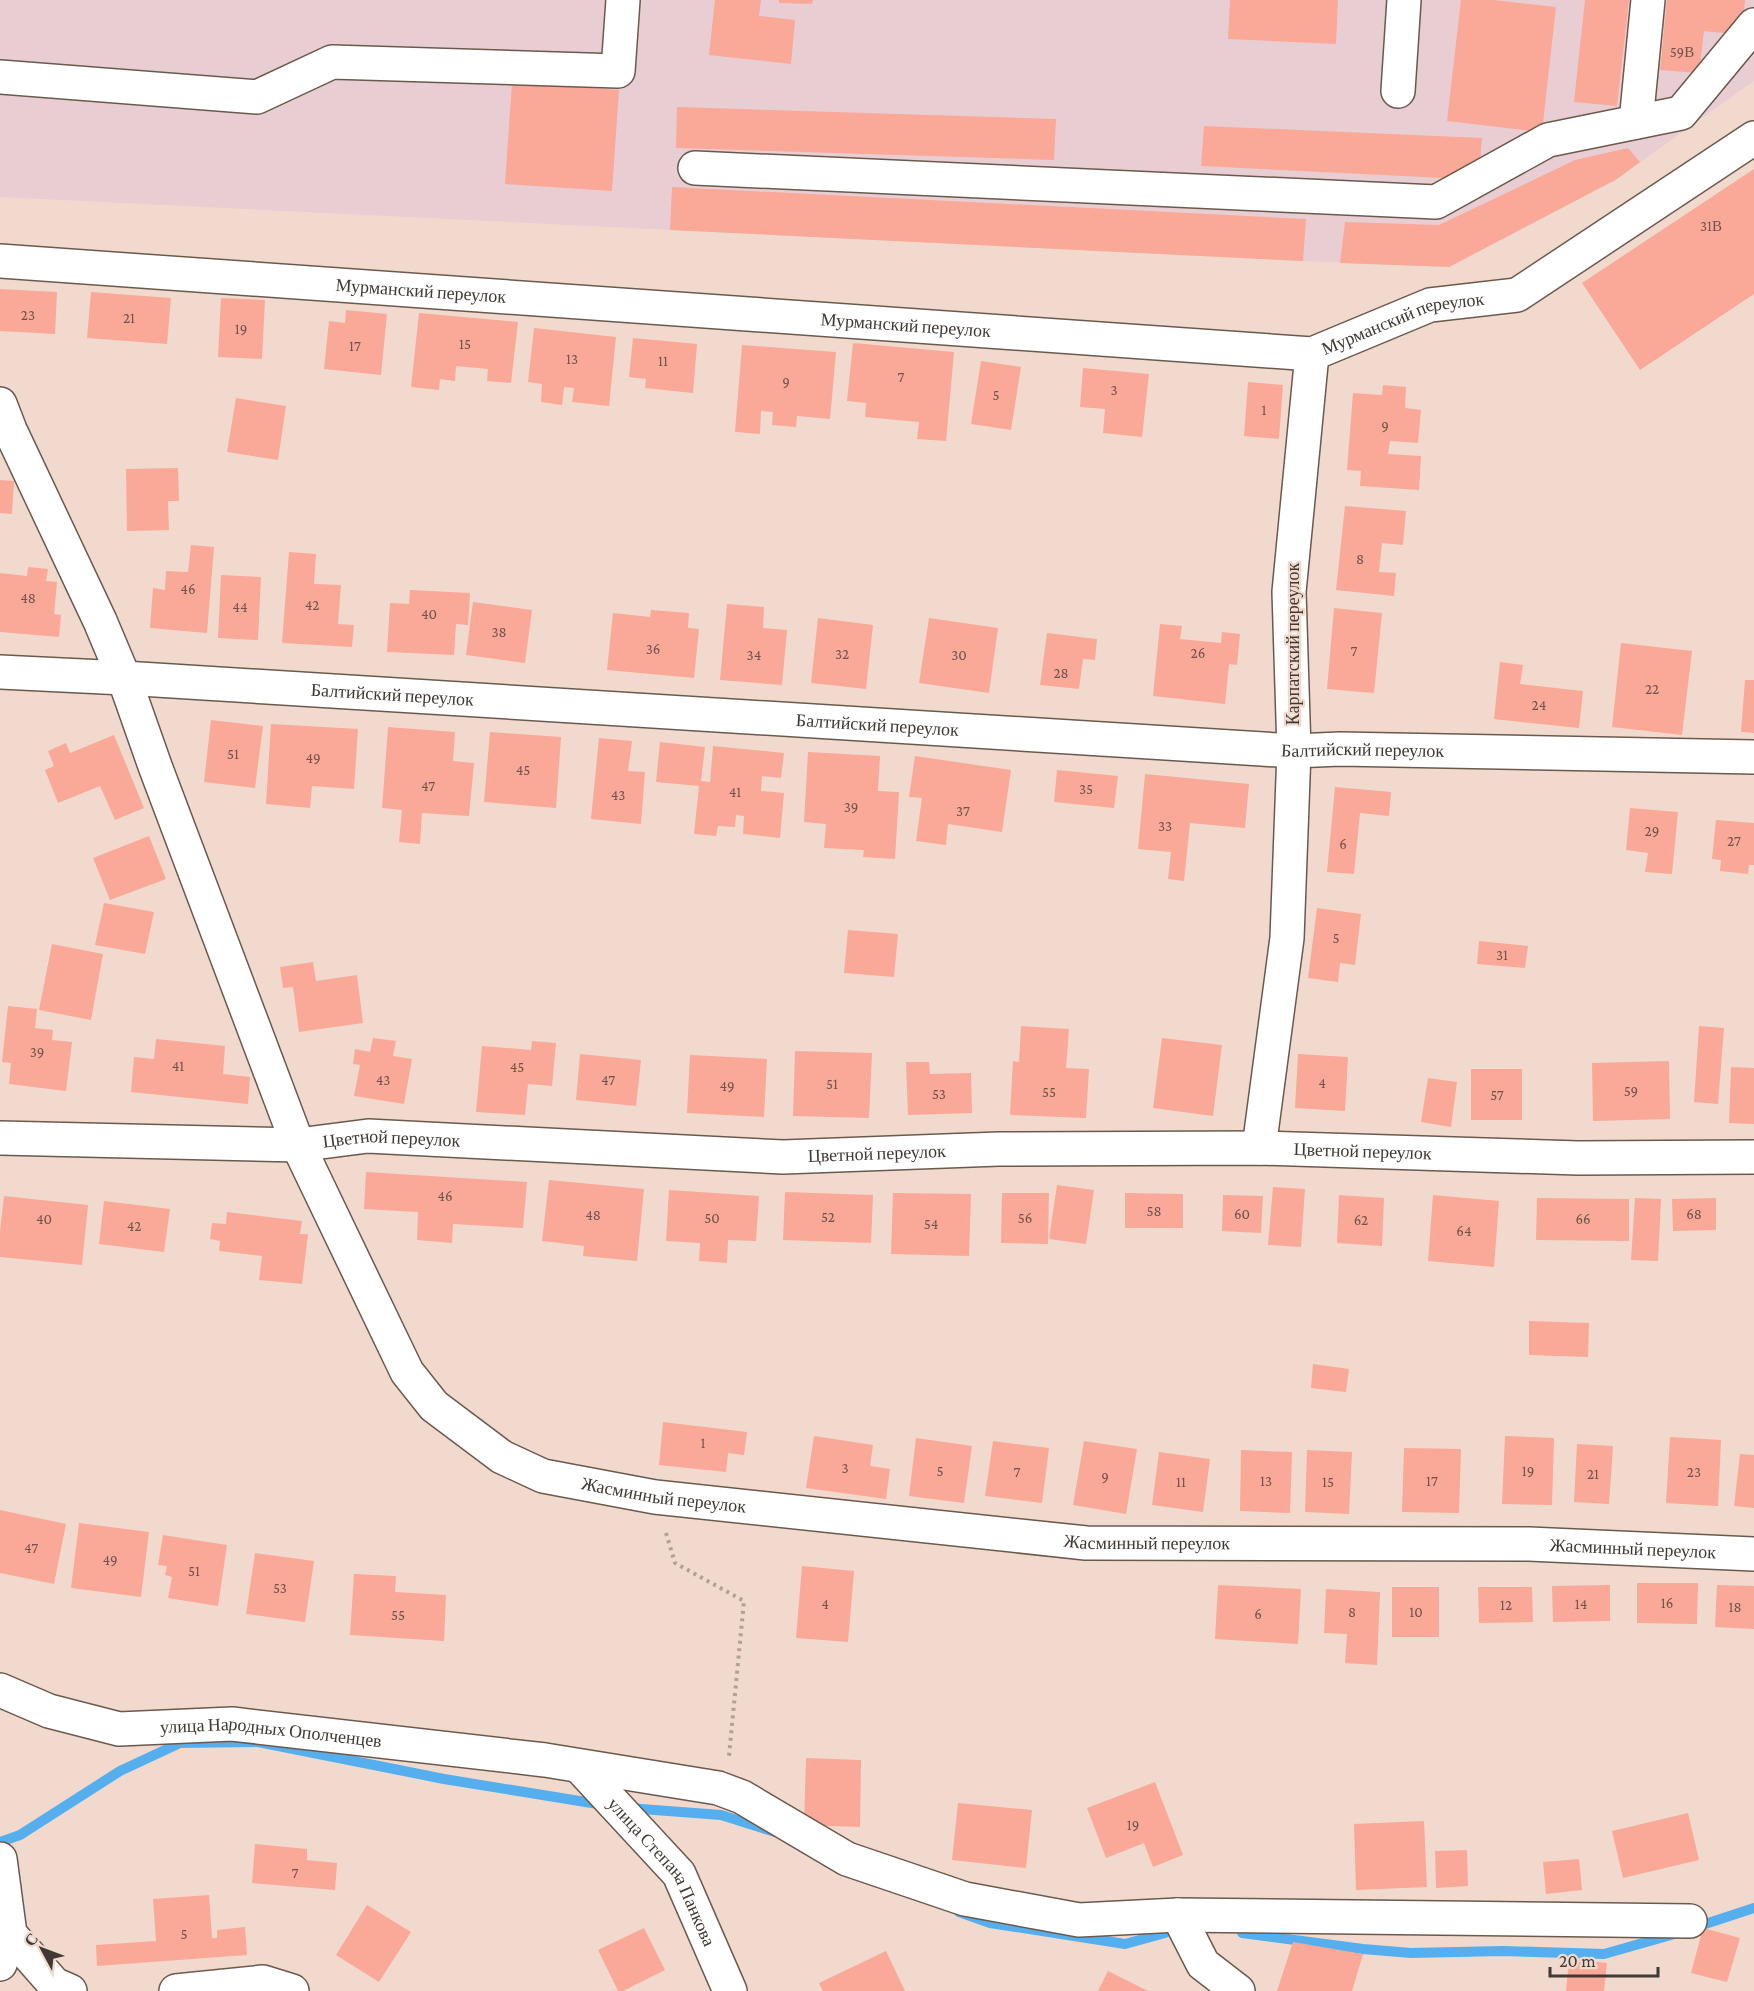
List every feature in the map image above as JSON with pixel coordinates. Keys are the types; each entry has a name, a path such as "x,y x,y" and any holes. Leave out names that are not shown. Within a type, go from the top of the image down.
{"street":[{"path":"0,77 257,97 332,62 618,70 623,0"},
{"path":"1398,91 1404,0"},
{"path":"1636,122 1648,0"},
{"path":"695,168 1436,202 1548,140 1681,113 1754,25"},
{"name":"Мурманский переулок","path":"0,261 1312,354 1430,305 1517,295 1754,138"},
{"name":"Карпатский переулок","path":"1259,1148 1287,938 1294,751 1289,592 1312,354"},
{"name":"Жасминный переулок","path":"0,404 124,678 298,1145 407,1372 434,1406 502,1457 543,1476 654,1497 1086,1543 1529,1544 1754,1554"},
{"name":"Балтийский переулок","path":"0,672 1294,751 1340,749 1754,757"},
{"name":"Цветной переулок","path":"0,1138 298,1145 368,1136 783,1157 999,1149 1259,1148 1578,1158 1754,1157"},
{"name":"улица Народных Ополченцев","path":"0,1690 49,1711 119,1729 232,1724 545,1760 587,1775 718,1788 742,1797 847,1859 965,1899 1079,1920 1178,1914 1690,1921"},
{"name":"улица Степана Панкова","path":"587,1775 679,1874 730,1991"},
{"path":"0,1859 10,1934 0,1964"},
{"path":"1178,1914 1203,1964 1238,1991"},
{"path":"10,1934 54,1984 70,1991"},
{"path":"176,1991 263,1982 292,1991"}],"path":[{"path":"654,1497 675,1563 744,1600 728,1762"}],"shaded area":[{"path":"0,0 1754,0 1754,81 1617,179 1449,267 1303,261 0,197"}],"building":[{"path":"715,0 761,0 759,16 795,20 791,64 709,55"},
{"path":"779,0 813,0 812,4 779,3"},
{"path":"1230,0 1338,0 1336,44 1228,39"},
{"path":"1461,0 1493,0 1556,7 1542,132 1447,121"},
{"path":"1585,0 1629,0 1617,106 1574,102"},
{"path":"1667,0 1745,0 1742,35 1704,31 1699,73 1660,70"},
{"path":"512,83 619,90 612,191 505,184"},
{"path":"677,107 1056,119 1054,160 676,148"},
{"path":"1204,126 1482,138 1480,161 1443,178 1201,166"},
{"path":"1628,148 1640,162 1617,179 1449,267 1340,263 1345,222 1439,225 1575,160"},
{"path":"1754,169 1754,294 1640,370 1582,283"},
{"path":"672,187 1306,219 1303,261 670,230"},
{"path":"0,289 57,292 55,334 0,331"},
{"path":"91,292 171,298 167,344 87,338"},
{"path":"221,298 265,300 262,359 218,357"},
{"path":"346,310 387,314 381,375 324,369 329,321 345,323"},
{"path":"419,313 518,322 511,383 487,381 488,369 456,366 455,381 440,379 439,390 411,387"},
{"path":"534,328 616,337 609,406 572,402 574,388 564,387 562,405 541,402 542,384 528,382"},
{"path":"633,338 697,344 693,393 645,388 646,379 629,377"},
{"path":"853,343 954,352 946,441 917,439 919,422 865,417 866,403 847,401"},
{"path":"742,345 836,352 830,419 797,416 796,427 772,425 773,412 761,411 760,434 735,432"},
{"path":"981,361 1021,367 1011,430 971,424"},
{"path":"1083,368 1149,374 1142,437 1103,433 1105,409 1080,407"},
{"path":"1248,382 1283,385 1279,439 1244,436"},
{"path":"1383,385 1406,387 1405,408 1421,410 1418,443 1390,441 1388,454 1421,456 1419,490 1360,486 1361,471 1347,470 1353,393 1382,395"},
{"path":"236,398 286,406 278,460 227,452"},
{"path":"178,468 179,501 168,501 169,530 127,531 126,469"},
{"path":"0,480 14,481 12,514 0,513"},
{"path":"1345,506 1406,511 1403,545 1382,543 1379,572 1396,573 1394,596 1336,590"},
{"path":"191,545 214,547 207,633 150,628 153,588 165,590 166,571 188,572"},
{"path":"289,552 316,554 314,584 341,585 338,624 354,625 352,647 282,643"},
{"path":"28,567 48,569 46,581 57,582 54,614 61,615 59,637 0,632 0,573 27,576"},
{"path":"221,575 261,577 258,640 218,638"},
{"path":"410,590 470,593 468,625 456,624 454,655 387,652 390,603 409,604"},
{"path":"473,602 532,610 525,663 466,655"},
{"path":"727,604 764,607 763,628 787,630 782,685 720,680"},
{"path":"1334,608 1382,613 1374,693 1327,689"},
{"path":"651,610 689,613 688,628 699,629 694,678 607,670 613,613 650,617"},
{"path":"818,618 873,625 866,689 811,683"},
{"path":"929,618 998,628 989,693 919,683"},
{"path":"1160,624 1182,626 1180,639 1221,643 1222,632 1240,634 1237,665 1229,664 1225,704 1153,696"},
{"path":"1047,633 1097,639 1095,660 1083,659 1079,689 1040,685"},
{"path":"1621,643 1692,651 1682,735 1612,727"},
{"path":"1500,662 1523,665 1520,684 1583,691 1579,728 1494,719"},
{"path":"1745,680 1754,680 1754,733 1741,732"},
{"path":"211,720 263,726 255,788 204,782"},
{"path":"271,724 358,729 354,789 312,786 310,808 266,804"},
{"path":"388,727 455,732 453,761 474,763 469,816 422,813 420,844 399,842 402,810 382,808"},
{"path":"490,732 561,737 556,808 484,802"},
{"path":"114,735 144,808 115,820 100,786 58,803 45,770 54,766 48,751 66,743 70,753"},
{"path":"599,738 632,741 628,771 645,772 641,824 591,819"},
{"path":"660,742 705,747 701,781 710,782 713,746 784,753 781,778 762,776 761,791 784,793 780,838 743,834 744,816 736,815 735,827 718,826 716,836 694,834 699,786 656,782"},
{"path":"808,752 880,756 878,791 899,792 895,859 863,857 864,850 824,848 826,824 804,822"},
{"path":"915,756 1011,770 1002,832 948,824 946,845 916,841 922,798 909,797"},
{"path":"1057,770 1118,776 1114,808 1054,802"},
{"path":"1145,774 1249,784 1245,828 1190,823 1184,881 1168,879 1171,852 1138,849"},
{"path":"1335,787 1391,792 1389,816 1360,813 1354,874 1327,872"},
{"path":"1630,808 1678,812 1672,874 1645,872 1648,853 1626,850"},
{"path":"1716,820 1754,823 1754,865 1749,865 1748,874 1720,871 1721,860 1712,859"},
{"path":"149,836 166,879 110,900 93,858"},
{"path":"104,903 154,912 145,954 95,945"},
{"path":"1317,908 1361,914 1355,965 1340,963 1338,982 1308,978"},
{"path":"848,930 898,934 894,977 844,973"},
{"path":"1479,941 1528,946 1525,968 1477,964"},
{"path":"52,944 103,954 91,1020 39,1010"},
{"path":"313,962 316,981 357,975 363,1023 299,1032 293,987 283,988 280,967"},
{"path":"8,1006 37,1009 35,1028 53,1030 52,1040 72,1042 66,1091 9,1084 11,1063 2,1062"},
{"path":"1021,1026 1069,1029 1066,1068 1089,1069 1086,1118 1010,1115 1013,1061 1019,1062"},
{"path":"1699,1026 1724,1028 1718,1104 1694,1102"},
{"path":"373,1038 396,1041 393,1056 412,1059 404,1104 354,1096 360,1065 353,1064 355,1049 370,1052"},
{"path":"1162,1038 1222,1045 1213,1116 1153,1108"},
{"path":"156,1039 225,1046 223,1074 250,1077 248,1104 131,1092 134,1057 154,1059"},
{"path":"532,1041 556,1043 552,1086 528,1084 525,1115 476,1112 482,1046 531,1050"},
{"path":"795,1051 872,1053 869,1118 793,1116"},
{"path":"580,1054 641,1060 636,1106 576,1100"},
{"path":"1298,1054 1348,1057 1345,1111 1295,1108"},
{"path":"690,1055 767,1059 764,1117 687,1113"},
{"path":"1669,1061 1670,1119 1593,1121 1592,1063"},
{"path":"906,1062 929,1062 930,1074 971,1073 972,1113 908,1115"},
{"path":"1731,1067 1754,1068 1754,1124 1729,1123"},
{"path":"1471,1069 1522,1069 1522,1120 1471,1120"},
{"path":"1428,1078 1457,1082 1451,1127 1421,1122"},
{"path":"366,1172 527,1182 523,1228 453,1224 452,1243 417,1240 418,1212 364,1209"},
{"path":"549,1180 644,1189 637,1261 583,1256 584,1246 542,1241"},
{"path":"1057,1185 1094,1190 1086,1244 1049,1239"},
{"path":"1273,1187 1305,1189 1301,1247 1268,1245"},
{"path":"669,1190 759,1196 756,1241 728,1240 727,1263 699,1261 700,1243 666,1241"},
{"path":"785,1192 873,1195 871,1243 783,1240"},
{"path":"893,1193 971,1194 969,1256 891,1254"},
{"path":"1002,1193 1049,1193 1048,1244 1001,1243"},
{"path":"1125,1193 1183,1194 1183,1228 1125,1228"},
{"path":"1223,1195 1263,1196 1261,1233 1222,1231"},
{"path":"1339,1195 1384,1198 1382,1246 1337,1243"},
{"path":"1433,1195 1499,1201 1494,1267 1428,1261"},
{"path":"4,1196 88,1205 82,1265 0,1257"},
{"path":"1537,1198 1629,1199 1629,1241 1536,1240"},
{"path":"1635,1198 1661,1199 1658,1261 1631,1260"},
{"path":"1716,1198 1716,1230 1673,1231 1672,1199"},
{"path":"104,1201 170,1209 164,1252 99,1244"},
{"path":"227,1212 302,1221 300,1234 308,1234 302,1284 259,1280 262,1256 219,1251 220,1241 210,1239 212,1223 226,1224"},
{"path":"1529,1321 1589,1323 1588,1357 1529,1355"},
{"path":"1313,1364 1349,1369 1346,1392 1311,1388"},
{"path":"663,1422 747,1432 744,1455 728,1453 726,1472 659,1465"},
{"path":"814,1436 873,1445 870,1466 890,1469 886,1499 806,1488"},
{"path":"1505,1436 1554,1438 1552,1505 1502,1504"},
{"path":"1670,1437 1721,1440 1718,1506 1666,1503"},
{"path":"916,1438 972,1446 964,1503 909,1496"},
{"path":"993,1441 1049,1448 1042,1503 985,1496"},
{"path":"1084,1441 1137,1449 1126,1514 1073,1505"},
{"path":"1577,1444 1613,1446 1609,1504 1574,1502"},
{"path":"1404,1448 1461,1449 1459,1513 1402,1512"},
{"path":"1241,1450 1292,1452 1290,1513 1240,1511"},
{"path":"1307,1450 1352,1452 1349,1514 1305,1512"},
{"path":"1159,1452 1210,1459 1203,1512 1152,1505"},
{"path":"1740,1454 1754,1455 1754,1508 1734,1506"},
{"path":"0,1510 66,1524 54,1584 0,1573"},
{"path":"79,1523 149,1532 141,1597 71,1588"},
{"path":"163,1535 227,1545 218,1606 168,1598 172,1577 165,1575 167,1566 158,1565"},
{"path":"255,1553 314,1561 305,1622 246,1614"},
{"path":"802,1566 854,1571 848,1642 796,1638"},
{"path":"354,1574 396,1576 395,1592 446,1595 444,1641 350,1635"},
{"path":"1637,1583 1698,1583 1697,1624 1637,1623"},
{"path":"1218,1585 1301,1589 1298,1644 1215,1639"},
{"path":"1610,1585 1610,1621 1553,1622 1552,1586"},
{"path":"1717,1585 1754,1586 1754,1629 1715,1627"},
{"path":"1392,1587 1439,1587 1439,1637 1392,1637"},
{"path":"1478,1587 1532,1587 1533,1622 1479,1623"},
{"path":"1326,1589 1380,1592 1377,1665 1345,1663 1347,1634 1324,1633"},
{"path":"806,1758 861,1760 860,1827 804,1825"},
{"path":"1155,1782 1183,1855 1153,1867 1144,1843 1106,1858 1087,1808"},
{"path":"958,1803 1032,1810 1026,1868 952,1860"},
{"path":"1688,1813 1699,1860 1623,1878 1612,1831"},
{"path":"1424,1821 1427,1887 1356,1890 1354,1824"},
{"path":"255,1844 307,1849 307,1860 337,1863 335,1890 252,1883"},
{"path":"1467,1850 1468,1886 1436,1888 1435,1851"},
{"path":"1579,1859 1582,1890 1546,1894 1543,1862"},
{"path":"209,1895 212,1938 217,1938 217,1930 245,1927 247,1955 97,1966 96,1945 156,1941 153,1899"},
{"path":"367,1905 411,1932 379,1982 336,1955"},
{"path":"644,1928 665,1970 623,1991 618,1991 598,1950"},
{"path":"1703,1928 1740,1938 1727,1982 1691,1973"},
{"path":"1293,1942 1363,1954 1352,1991 1277,1991"},
{"path":"886,1951 905,1991 823,1991 819,1983"},
{"path":"1569,1959 1607,1963 1604,1991 1566,1991"},
{"path":"1108,1971 1148,1991 1098,1991"}],"waterway":[{"path":"0,1842 20,1835 120,1771 180,1743 258,1742 444,1779 604,1805"},
{"path":"628,1808 721,1815 775,1832"},
{"path":"1693,1928 1754,1908"},
{"path":"959,1912 990,1923 1125,1944 1165,1933"},
{"path":"1242,1933 1411,1953 1503,1951 1604,1954 1678,1933"}]}
